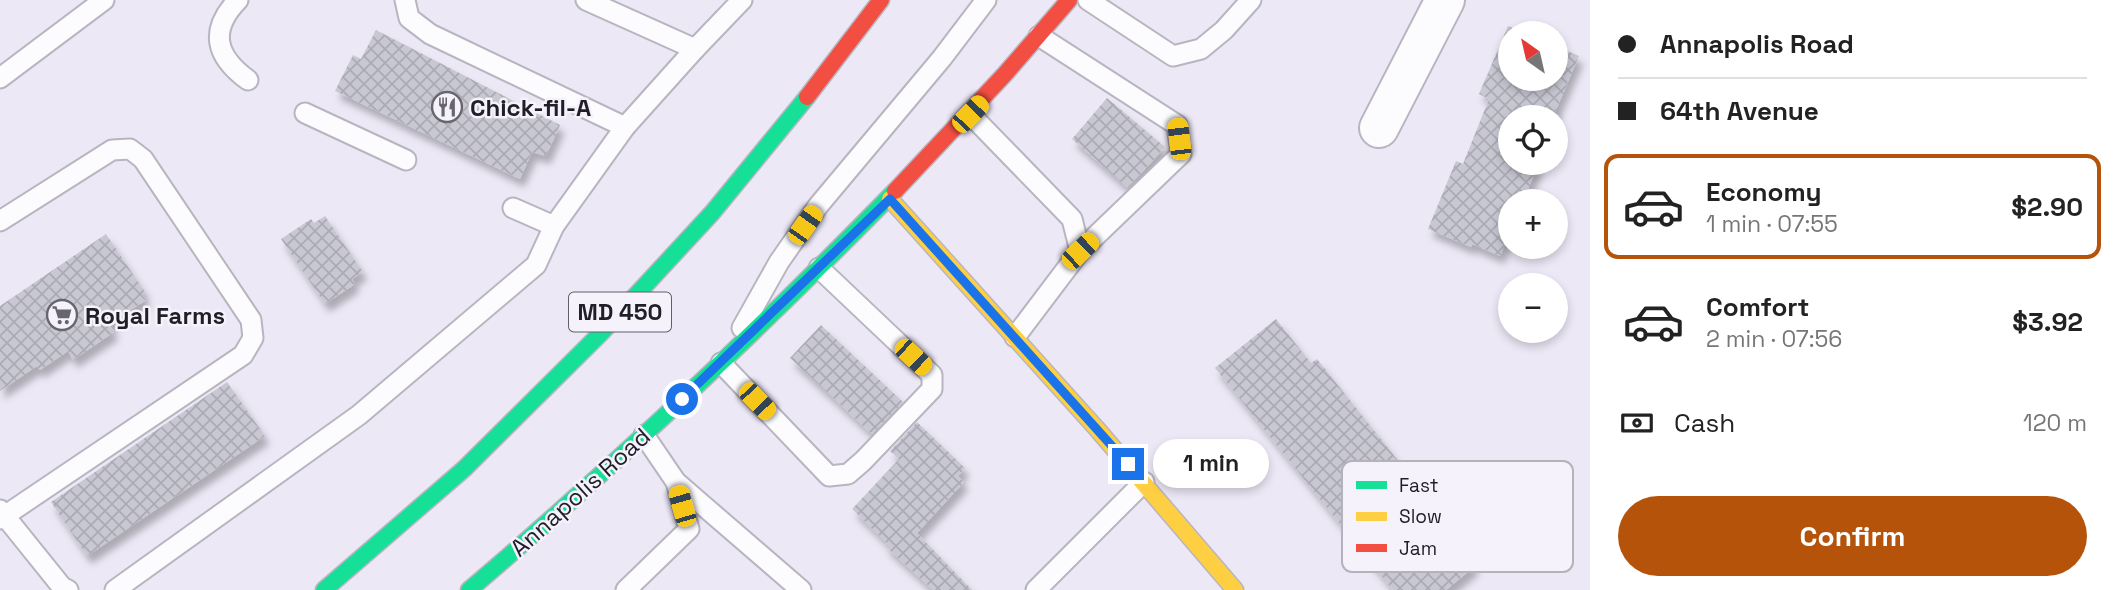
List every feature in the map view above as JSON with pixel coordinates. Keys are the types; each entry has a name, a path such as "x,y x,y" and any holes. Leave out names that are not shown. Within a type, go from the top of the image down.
{"main road":[{"name":"MD 450","path":"324,590 464,469 601,333 712,213 804,102 881,0"},
{"name":"Annapolis Road","path":"470,590 644,435 890,199 970,114 1069,0"},
{"path":"890,199 1144,482 1235,590"}],"street":[{"path":"1379,128 1445,0"}],"lane":[{"path":"0,78 104,0"},
{"path":"239,0 226,13 221,24 221,48 236,71 248,80"},
{"path":"405,0 409,18 430,34 625,127"},
{"path":"586,0 695,49"},
{"path":"115,590 359,415 536,265 554,226 625,127 742,0"},
{"path":"819,268 932,375 932,389 863,461 849,474 829,476 724,360 779,262 818,206 942,58 986,0"},
{"path":"1087,0 1173,56 1201,48 1224,30 1251,0"},
{"path":"1016,337 1080,251 1181,154 1177,125 1039,36"},
{"path":"305,113 406,160"},
{"path":"970,114 1072,219 1080,251"},
{"path":"0,221 112,150 130,149 143,159 251,320 253,338 243,355 2,515 62,587 68,590"},
{"path":"513,208 554,226"},
{"path":"644,435 676,482 801,590"},
{"path":"626,590 689,529 676,482"},
{"path":"1036,590 1144,482"}],"building":[{"name":"Chick-fil-A","path":"376,30 560,125 546,156 532,152 520,179 335,91 353,55 361,59"},
{"path":"1498,49 1498,91 1564,91 1558,105 1498,105 1498,175 1534,175 1528,189 1498,189 1498,255 1428,229 1456,161 1463,164 1489,99 1479,94"},
{"path":"1568,51 1579,56 1568,82"},
{"path":"1107,98 1165,147 1128,188 1072,139"},
{"path":"325,216 363,272 352,279 355,284 325,304 281,239 311,219 314,223"},
{"name":"Royal Farms","path":"106,234 145,292 142,295 146,300 109,324 114,332 73,360 68,351 40,370 37,366 0,391 0,306"},
{"path":"1276,319 1311,363 1317,359 1398,461 1342,461 1342,526 1215,368"},
{"path":"821,325 903,402 872,434 790,358"},
{"name":"Royal Farms","path":"227,382 265,436 87,556 51,502"},
{"path":"917,422 965,468 958,476 964,482 917,533 972,590 933,590 885,546 887,543 852,509 899,459 890,451"},
{"path":"1379,572 1468,572 1446,590 1393,590"}],"traffic: fast":[{"path":"324,590 464,469 601,333 712,213 807,97"},
{"path":"469,590 687,395 895,191"}],"traffic: slow":[{"path":"890,199 1097,429 1235,590"}],"traffic: jam":[{"path":"807,97 881,0"},
{"path":"895,191 1005,74 1069,0"}],"place":[{"name":"Chick-fil-A","path":"447,107"},
{"name":"Royal Farms","path":"62,315"}],"route":[{"path":"682,399 728,358 890,199 1128,464"}]}
